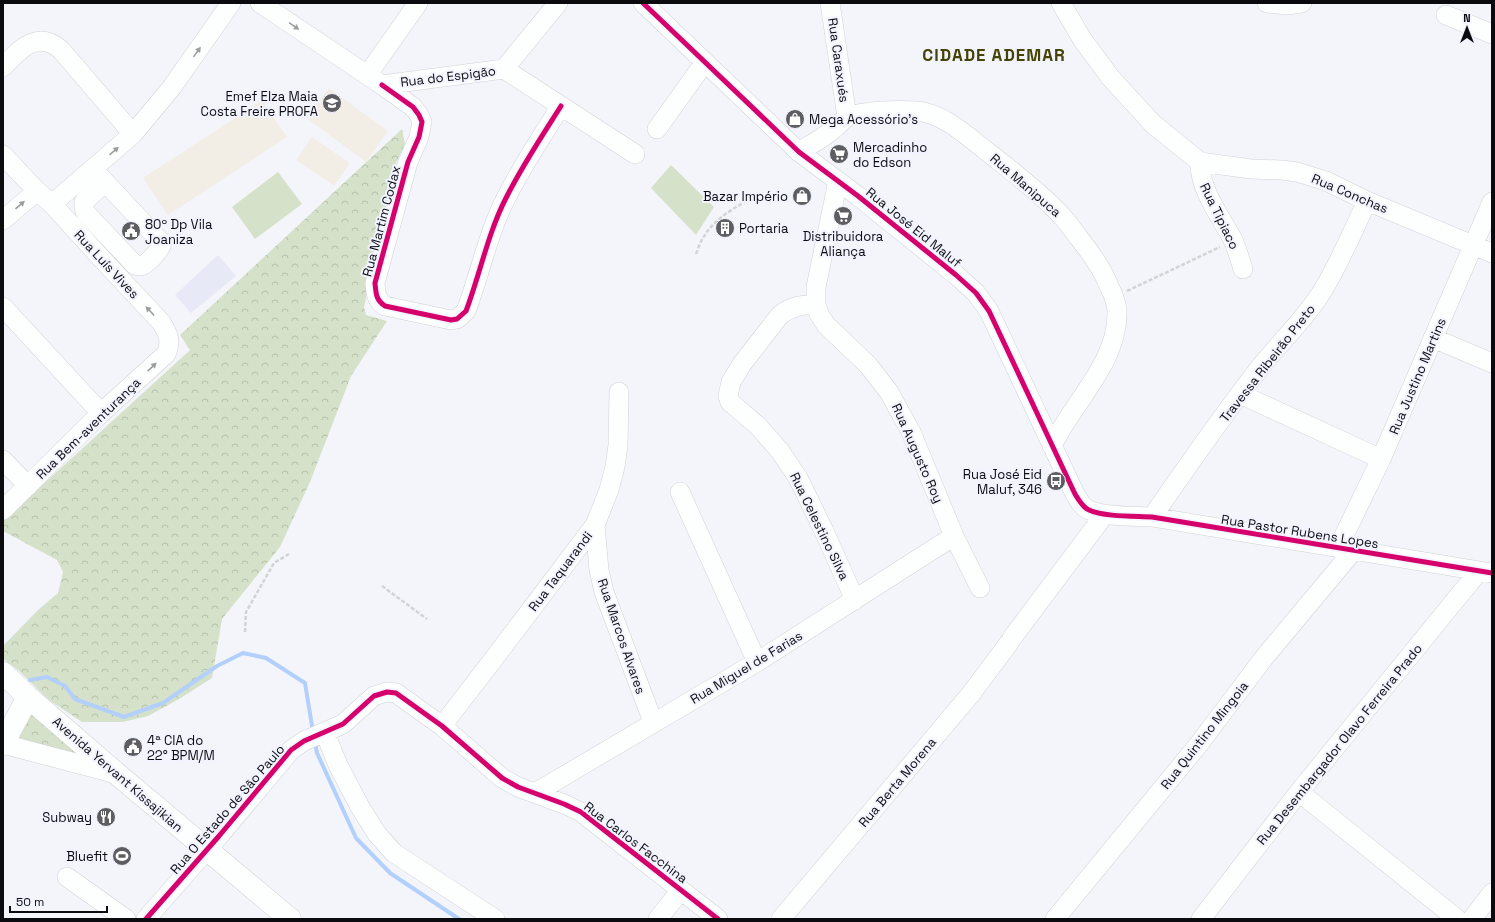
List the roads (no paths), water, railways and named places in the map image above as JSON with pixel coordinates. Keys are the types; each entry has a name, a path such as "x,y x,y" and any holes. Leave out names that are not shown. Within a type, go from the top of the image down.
{"main road":[{"name":"Avenida Yervant Kissajikian","path":"3,673 28,697 117,774 290,919"},
{"path":"3,744 28,697"}],"street":[{"path":"52,204 99,176 172,87 230,3"},
{"path":"261,3 375,80 418,3"},
{"name":"Rua do Espigão","path":"375,80 504,69 558,3"},
{"name":"Rua José Eid Maluf","path":"643,3 799,152 838,181 956,275 976,293 989,311 1080,502 1088,510 1105,514"},
{"path":"817,3 831,10"},
{"path":"1061,3 1082,39 1110,77 1153,124 1200,162"},
{"path":"1267,3 1286,5 1302,3"},
{"name":"Rua Caraxués","path":"831,10 847,117"},
{"path":"1446,15 1492,34"},
{"path":"3,67 13,56 27,45 37,41 47,40 53,43 61,50 133,134"},
{"path":"656,129 705,62"},
{"path":"504,69 635,154"},
{"name":"Rua Martim Codax","path":"375,80 413,107 422,122 419,137 408,162 375,283 378,302 385,306 451,320 457,319 466,311 490,238 505,199 561,106"},
{"name":"Rua Manipuca","path":"799,152 830,132 847,117 862,113 893,111 919,112 938,117 957,128 1030,186 1059,213 1086,246 1104,273 1114,298 1117,310 1117,325 1113,341 1103,366 1060,429 1052,446"},
{"name":"Rua Luís Vives","path":"3,155 37,191 52,204 161,322 167,332 170,343"},
{"name":"Rua Conchas","path":"1200,162 1252,170 1282,170 1297,172 1326,182 1492,253"},
{"name":"Rua Tipiaco","path":"1200,162 1202,179 1206,191 1233,240 1243,269"},
{"path":"817,309 816,287 838,181"},
{"path":"3,220 37,191"},
{"name":"Travessa Ribeirão Preto","path":"1152,517 1240,394 1263,364 1309,311 1323,290 1344,251 1367,200"},
{"name":"Rua Justino Martins","path":"1345,549 1381,459 1472,245 1492,202"},
{"name":"Rua Celestino Silva","path":"817,309 799,305 780,314 742,364 731,382 728,396 730,402 758,426 780,451 798,478 855,600"},
{"path":"3,307 101,413"},
{"name":"Rua Augusto Roy","path":"817,309 826,325 868,365 890,392 911,432 954,536 980,588"},
{"path":"1433,338 1492,363"},
{"name":"Rua Bem-aventurança","path":"3,510 101,413 166,354 170,343"},
{"name":"Rua Taquarandi","path":"442,726 595,525 609,490 615,467 618,446 619,392"},
{"path":"1240,394 1381,459"},
{"path":"3,460 28,486"},
{"path":"680,492 757,662"},
{"name":"Rua Pastor Rubens Lopes","path":"1105,514 1152,517 1486,572"},
{"name":"Rua Berta Morena","path":"781,919 970,695 1105,514"},
{"name":"Rua Marcos Alvares","path":"595,525 599,570 604,592 653,722"},
{"name":"Rua Miguel de Farias","path":"535,793 757,662 954,536"},
{"name":"Rua Quintino Mingoia","path":"1055,919 1194,750 1263,659 1326,584 1345,549"},
{"name":"Rua Desembargador Olavo Ferreira Prado","path":"1201,919 1299,792 1486,572"},
{"name":"Rua O Estado de São Paulo","path":"146,919 207,850 291,750 316,736 343,724 374,696 387,692 396,693"},
{"name":"Rua Carlos Facchina","path":"396,693 442,726 502,778 518,787 581,812 718,919"},
{"path":"316,736 338,765 360,808 377,834 394,853 495,919"},
{"path":"3,744 117,774"},
{"path":"1299,792 1457,919"},
{"path":"67,877 126,919"},
{"path":"658,919 681,890"},
{"path":"1472,919 1492,893"}],"waterway":[{"path":"30,680 47,677 65,686 75,699 124,717 163,703 217,666 243,653 266,658 305,683 313,732"},
{"path":"315,743 317,753 356,838 390,873 459,919"}],"place":[{"name":"Emef Elza Maia Costa Freire PROFA","path":"332,103"},
{"name":"Mega Acessório's","path":"795,119"},
{"name":"Mercadinho do Edson","path":"839,154"},
{"name":"Bazar Império","path":"802,196"},
{"name":"Distribuidora Aliança","path":"843,216"},
{"name":"Portaria","path":"725,228"},
{"name":"80º Dp Vila Joaniza","path":"131,231"},
{"name":"Rua José Eid Maluf, 346","path":"1056,481"},
{"name":"4ª CIA do 22° BPM/M","path":"133,747"},
{"name":"Subway","path":"106,817"},
{"name":"Bluefit","path":"122,856"}],"district":[{"name":"CIDADE ADEMAR","path":"994,55"}]}
